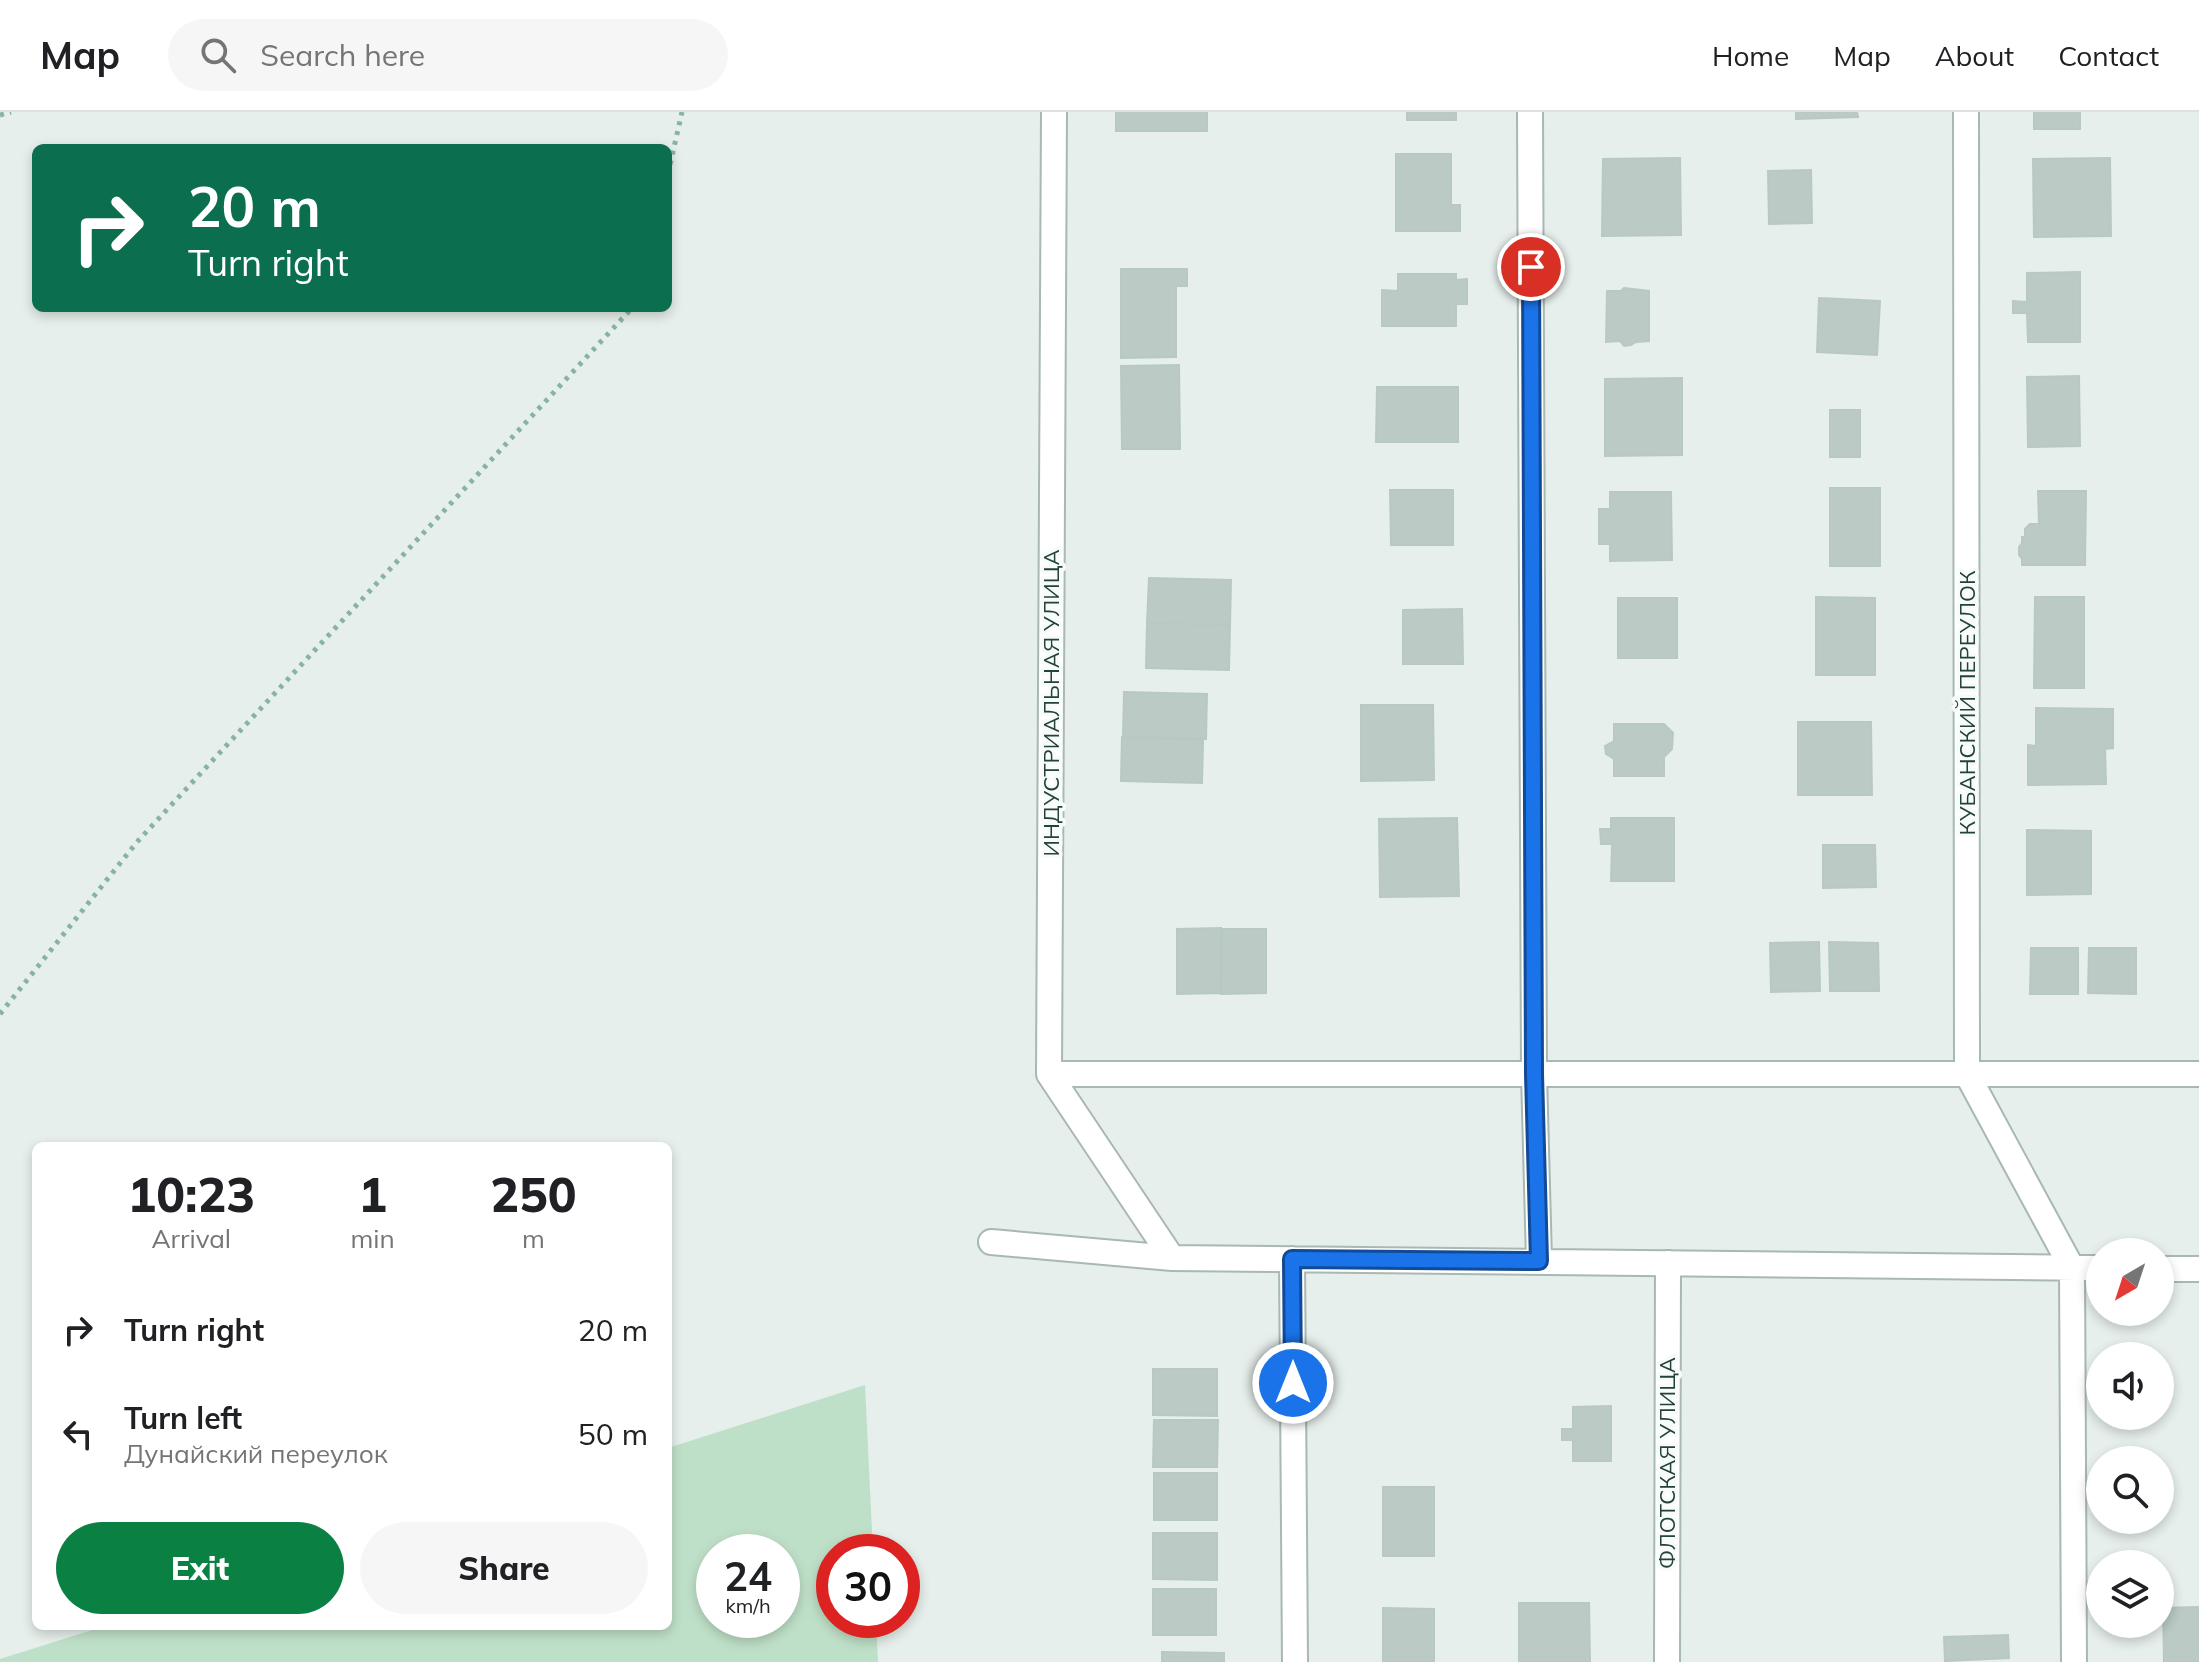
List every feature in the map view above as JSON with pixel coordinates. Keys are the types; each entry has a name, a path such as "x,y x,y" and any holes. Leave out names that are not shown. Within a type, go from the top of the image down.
{"street":[{"name":"ИНДУСТРИАЛЬНАЯ УЛИЦА","path":"1049,1074 1054,112"},
{"path":"1530,112 1534,1074 1539,1261"},
{"name":"КУБАНСКИЙ ПЕРЕУЛОК","path":"1966,112 1967,1074 2072,1268"},
{"path":"1049,1074 2199,1074"},
{"path":"1049,1074 1172,1258"},
{"path":"991,1242 1172,1258 2086,1268"},
{"path":"1292,1259 1295,1662"},
{"name":"ФЛОТСКАЯ УЛИЦА","path":"1667,1662 1668,1263"},
{"path":"2072,1268 2074,1662"},
{"path":"2174,1269 2199,1269"}],"path":[{"path":"0,115 11,112"},
{"path":"672,156 682,112"},
{"path":"0,1014 137,842 628,312"}],"green space":[{"path":"865,1385 872,1534 816,1534 816,1638 877,1638 878,1662 0,1662 0,1659 92,1630 672,1630 672,1447"}],"building":[{"path":"1116,112 1207,112 1207,131 1116,131"},
{"path":"1407,112 1456,112 1456,120 1407,120"},
{"path":"1796,112 1857,112 1858,117 1796,119"},
{"path":"2034,112 2080,112 2080,129 2034,129"},
{"path":"1396,154 1451,154 1451,205 1460,205 1460,231 1396,231"},
{"path":"1680,158 1681,235 1602,236 1603,159"},
{"path":"2110,158 2111,236 2034,237 2033,159"},
{"path":"1811,170 1812,223 1769,224 1768,171"},
{"path":"1121,269 1187,269 1187,286 1176,286 1176,357 1121,358"},
{"path":"2080,272 2080,342 2028,342 2027,313 2013,313 2013,301 2027,302 2027,273"},
{"path":"1398,274 1456,274 1456,280 1467,279 1467,304 1456,304 1456,326 1382,326 1382,290 1398,291"},
{"path":"1624,288 1649,291 1649,341 1624,346 1620,341 1606,342 1607,291 1621,291"},
{"path":"1819,298 1880,301 1877,355 1817,352"},
{"path":"1179,365 1180,449 1122,449 1121,366"},
{"path":"2079,376 2080,446 2028,447 2027,377"},
{"path":"1682,378 1682,455 1605,456 1605,379"},
{"path":"1377,387 1458,387 1458,442 1376,442"},
{"path":"1830,410 1860,410 1860,457 1830,457"},
{"path":"1830,488 1880,488 1880,566 1830,566"},
{"path":"1390,490 1453,490 1453,545 1391,545"},
{"path":"2038,491 2086,491 2085,565 2022,565 2019,547 2022,537 2025,537 2025,529 2030,524 2039,524"},
{"path":"1610,492 1671,492 1672,560 1610,561 1610,544 1599,544 1599,509 1610,509"},
{"path":"1149,578 1231,580 1230,625 1147,623"},
{"path":"1816,597 1875,598 1875,675 1816,675"},
{"path":"2035,597 2084,597 2084,688 2034,688"},
{"path":"1618,598 1677,598 1677,658 1618,658"},
{"path":"1462,609 1463,664 1403,664 1403,610"},
{"path":"1147,623 1230,625 1229,670 1146,668"},
{"path":"1124,692 1207,694 1206,739 1123,737"},
{"path":"1361,705 1433,705 1434,780 1361,781"},
{"path":"2036,708 2113,709 2113,748 2105,749 2106,784 2028,785 2028,745 2036,746"},
{"path":"1798,722 1871,722 1872,795 1798,795"},
{"path":"1614,724 1664,724 1673,733 1672,749 1664,757 1664,776 1614,776 1614,759 1606,754 1605,746 1614,741"},
{"path":"1122,737 1203,740 1202,783 1121,781"},
{"path":"1457,818 1459,896 1380,897 1379,819"},
{"path":"1611,818 1674,818 1674,881 1611,881 1612,844 1601,844 1600,829 1611,829"},
{"path":"2027,830 2091,831 2091,894 2027,895"},
{"path":"1823,845 1875,845 1876,887 1823,888"},
{"path":"1221,928 1221,993 1177,994 1177,929"},
{"path":"1222,929 1266,929 1266,993 1221,994"},
{"path":"1819,942 1820,991 1771,992 1770,943"},
{"path":"1829,942 1878,943 1879,991 1830,991"},
{"path":"2031,948 2078,948 2078,994 2030,994"},
{"path":"2089,948 2136,948 2136,994 2088,993"},
{"path":"1153,1369 1217,1369 1217,1416 1153,1415"},
{"path":"1611,1406 1611,1461 1573,1461 1573,1440 1562,1440 1562,1429 1573,1429 1573,1407"},
{"path":"1154,1420 1218,1420 1217,1467 1153,1467"},
{"path":"1154,1473 1217,1473 1217,1520 1154,1520"},
{"path":"1383,1487 1434,1487 1434,1556 1383,1556"},
{"path":"1153,1533 1217,1533 1217,1580 1153,1579"},
{"path":"1153,1589 1216,1589 1216,1635 1153,1635"},
{"path":"1519,1603 1589,1603 1590,1662 1519,1662"},
{"path":"2199,1607 2199,1662 2164,1662 2164,1638 2174,1638 2174,1608"},
{"path":"1383,1608 1434,1609 1434,1662 1383,1662"},
{"path":"2008,1635 2009,1658 1945,1661 1944,1637"},
{"path":"1162,1652 1224,1653 1224,1662 1162,1662"}],"route":[{"path":"1293,1383 1292,1259 1539,1261 1534,1074 1531,267"}]}
